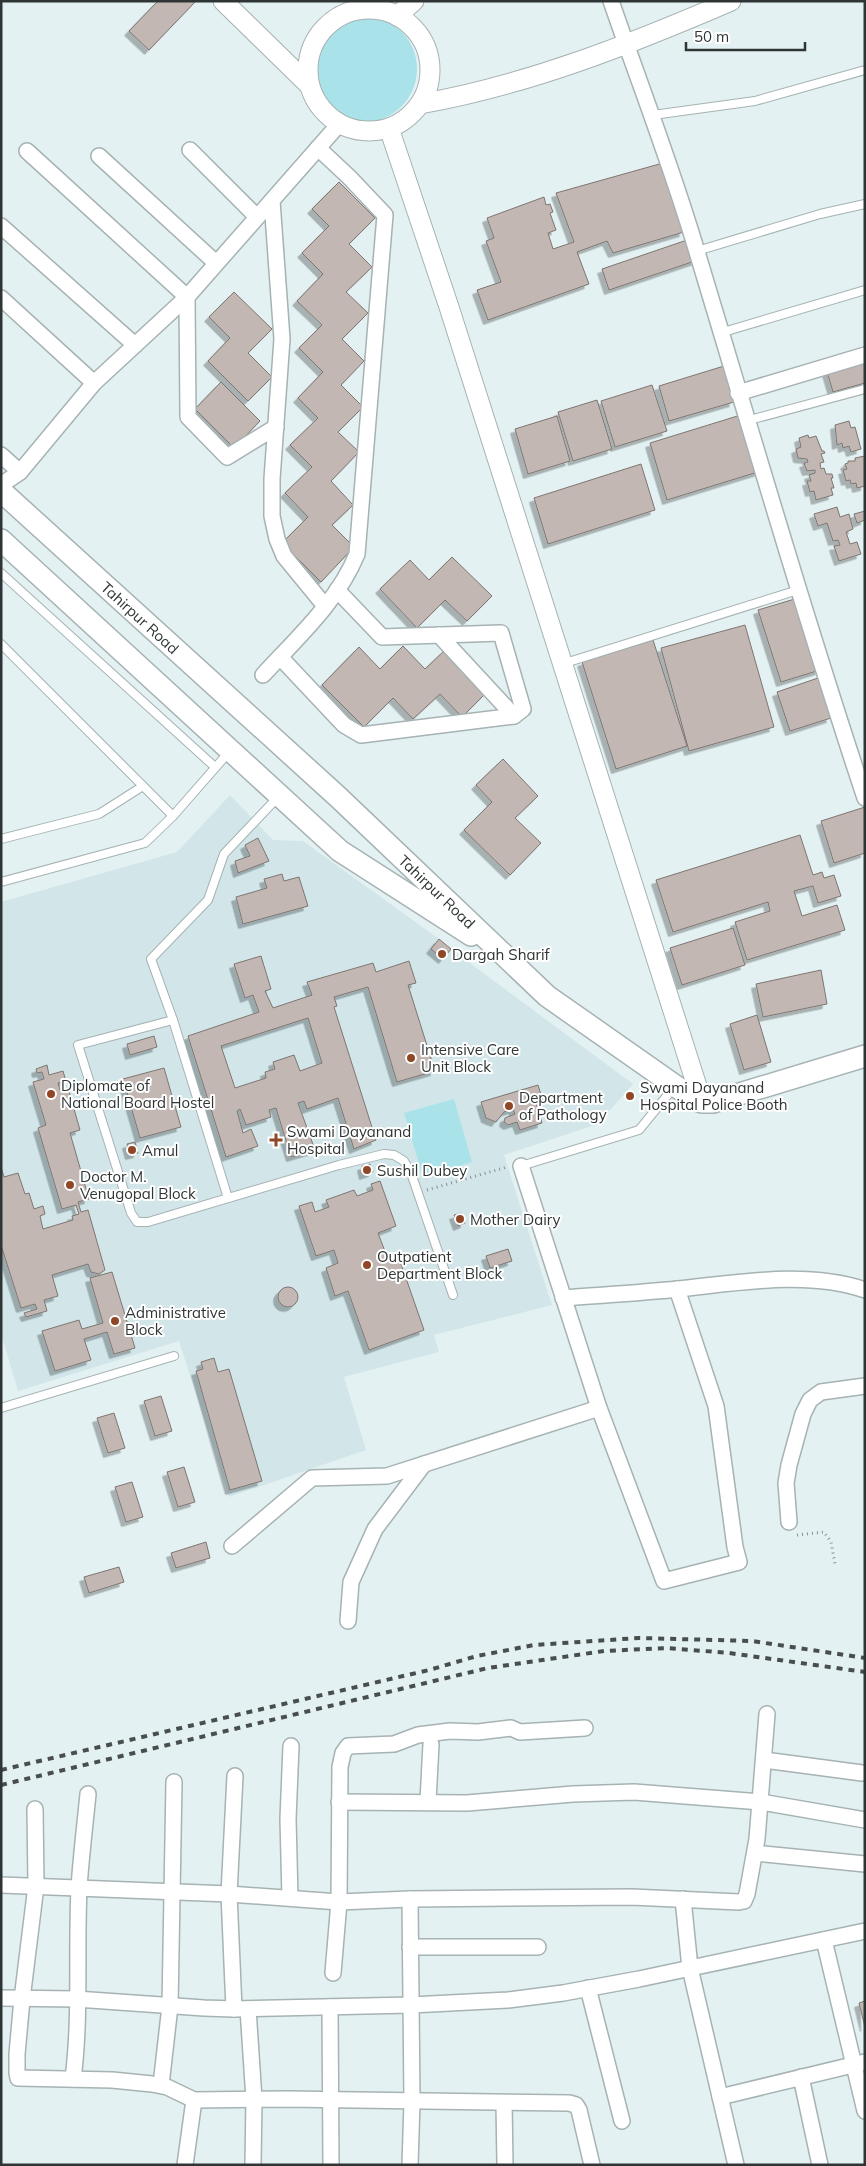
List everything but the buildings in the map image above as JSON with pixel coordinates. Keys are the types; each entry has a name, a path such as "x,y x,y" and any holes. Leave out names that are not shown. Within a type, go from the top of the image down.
{"main road":[{"name":"Tahirpur Road","path":"1,491 400,855 515,963"},
{"name":"Tahirpur Road","path":"1,540 340,851 515,963"},
{"path":"381,877 400,855"},
{"path":"515,963 547,996 674,1086 702,1102 713,1102 865,1056"}],"street":[{"path":"223,1 310,86"},
{"path":"397,16 414,1"},
{"path":"611,1 653,115 697,251 746,421 865,798"},
{"path":"420,104 484,91 627,46 731,1"},
{"path":"356,6 378,9 397,16 413,28 424,45 430,65 428,85 420,104 407,119 389,128 369,132 350,129 332,119 318,104 310,86 308,66 312,46 323,29 356,6"},
{"path":"1,485 20,472 94,383 187,297 340,123"},
{"path":"389,128 450,308 702,1102"},
{"path":"263,675 326,606 349,574 357,554 385,216 349,177 318,148"},
{"path":"190,150 257,217"},
{"path":"27,151 187,297 188,417 227,456 276,427"},
{"path":"99,156 216,263"},
{"path":"272,201 282,339 272,516 277,539 284,556 326,606"},
{"path":"1,226 135,345"},
{"path":"1,298 94,383"},
{"path":"738,393 865,355"},
{"path":"1,455 20,472"},
{"path":"280,656 344,725 361,735 514,716 523,709 501,633 382,637 337,590"},
{"path":"439,635 514,716"},
{"path":"521,1166 599,1408 664,1581 739,1562 735,1546 716,1406 677,1289"},
{"path":"563,1298 726,1283 806,1280 844,1283 865,1290"},
{"path":"788,1522 786,1483 789,1465 803,1414 810,1400 821,1392 865,1386"},
{"path":"232,1546 312,1478 387,1476 599,1408"},
{"path":"348,1621 351,1582 375,1529 424,1464"},
{"path":"1,1885 229,1894 338,1902 410,1899 632,1897 744,1901 755,1853 767,1714"},
{"path":"334,1973 338,1902 340,1767 343,1753 348,1746 386,1746 418,1735 450,1731 478,1732 511,1728 520,1732 585,1728"},
{"path":"428,1802 431,1744"},
{"path":"290,1898 288,1819 291,1746"},
{"path":"764,1760 862,1773"},
{"path":"235,1776 229,1894 241,2009 254,2099 253,2165"},
{"path":"161,2085 170,2006 174,1782"},
{"path":"339,1802 496,1802 573,1794 634,1792 760,1802 865,1820"},
{"path":"73,2079 78,2040 76,1999 79,1888 88,1794"},
{"path":"35,1809 36,1886 22,1999 17,2077 21,2079 112,2080 161,2085 194,2100 332,2099 412,2102 564,2102 576,2106 592,2165"},
{"path":"755,1853 865,1864"},
{"path":"410,1899 412,2102 410,2165"},
{"path":"683,1899 690,1968 736,2165"},
{"path":"1,1998 76,1999 241,2009 411,2006 508,2000 588,1988 865,1931"},
{"path":"824,1940 859,2064 865,2111"},
{"path":"410,1947 538,1947"},
{"path":"588,1988 622,2121"},
{"path":"330,2007 331,2165"},
{"path":"720,2097 859,2064"},
{"path":"801,2077 820,2165"},
{"path":"186,2165 194,2100"},
{"path":"504,2103 505,2165"}],"lane":[{"path":"653,115 755,101 865,70"},
{"path":"697,251 820,214 865,204"},
{"path":"720,333 865,290"},
{"path":"746,421 865,389"},
{"path":"1,573 215,767"},
{"path":"562,664 798,590"},
{"path":"1,644 173,816"},
{"path":"1,882 145,843 173,816 230,750"},
{"path":"1,839 99,814 143,786"},
{"path":"228,1198 173,1020 151,959 208,900 224,854 279,796"},
{"path":"173,1020 78,1045 131,1213 138,1222 148,1222 338,1165 384,1154 394,1156 404,1161 411,1173 453,1295"},
{"path":"521,1166 639,1130 674,1086"},
{"path":"1,1408 174,1356"}],"path":[{"path":"418,1192 508,1167 521,1166"},
{"path":"788,1522 791,1536 824,1532 830,1542 835,1564"}],"shaded area":[{"path":"364,16 384,20 402,31 413,49 417,69 413,89 402,107 384,118 364,122 344,118 326,107 315,89 311,69 315,49 326,31 344,20"},
{"name":"Swami Dayanand Hospital","path":"230,795 273,840 303,841 439,939 431,949 443,959 451,949 633,1084 598,1124 504,1155 552,1305 434,1335 439,1352 344,1377 366,1450 229,1497 179,1341 18,1391 1,1333 1,902 177,852"},
{"path":"454,1099 472,1162 423,1177 404,1113"}],"railway":[{"path":"1,1770 429,1670 477,1656 534,1645 639,1638 752,1641 865,1658"},
{"path":"1,1785 488,1668 604,1651 667,1648 729,1653 865,1672"}],"place":[{"name":"Dargah Sharif","path":"442,954"},
{"name":"Intensive Care Unit Block","path":"411,1058"},
{"name":"Diplomate of National Board Hostel","path":"51,1094"},
{"name":"Swami Dayanand Hospital Police Booth","path":"630,1096"},
{"name":"Department of Pathology","path":"509,1106"},
{"name":"Swami Dayanand Hospital","path":"276,1140"},
{"name":"Amul","path":"132,1150"},
{"name":"Sushil Dubey","path":"367,1170"},
{"name":"Doctor M. Venugopal Block","path":"70,1185"},
{"name":"Mother Dairy","path":"460,1219"},
{"name":"Outpatient Department Block","path":"367,1265"},
{"name":"Administrative Block","path":"115,1321"}]}
